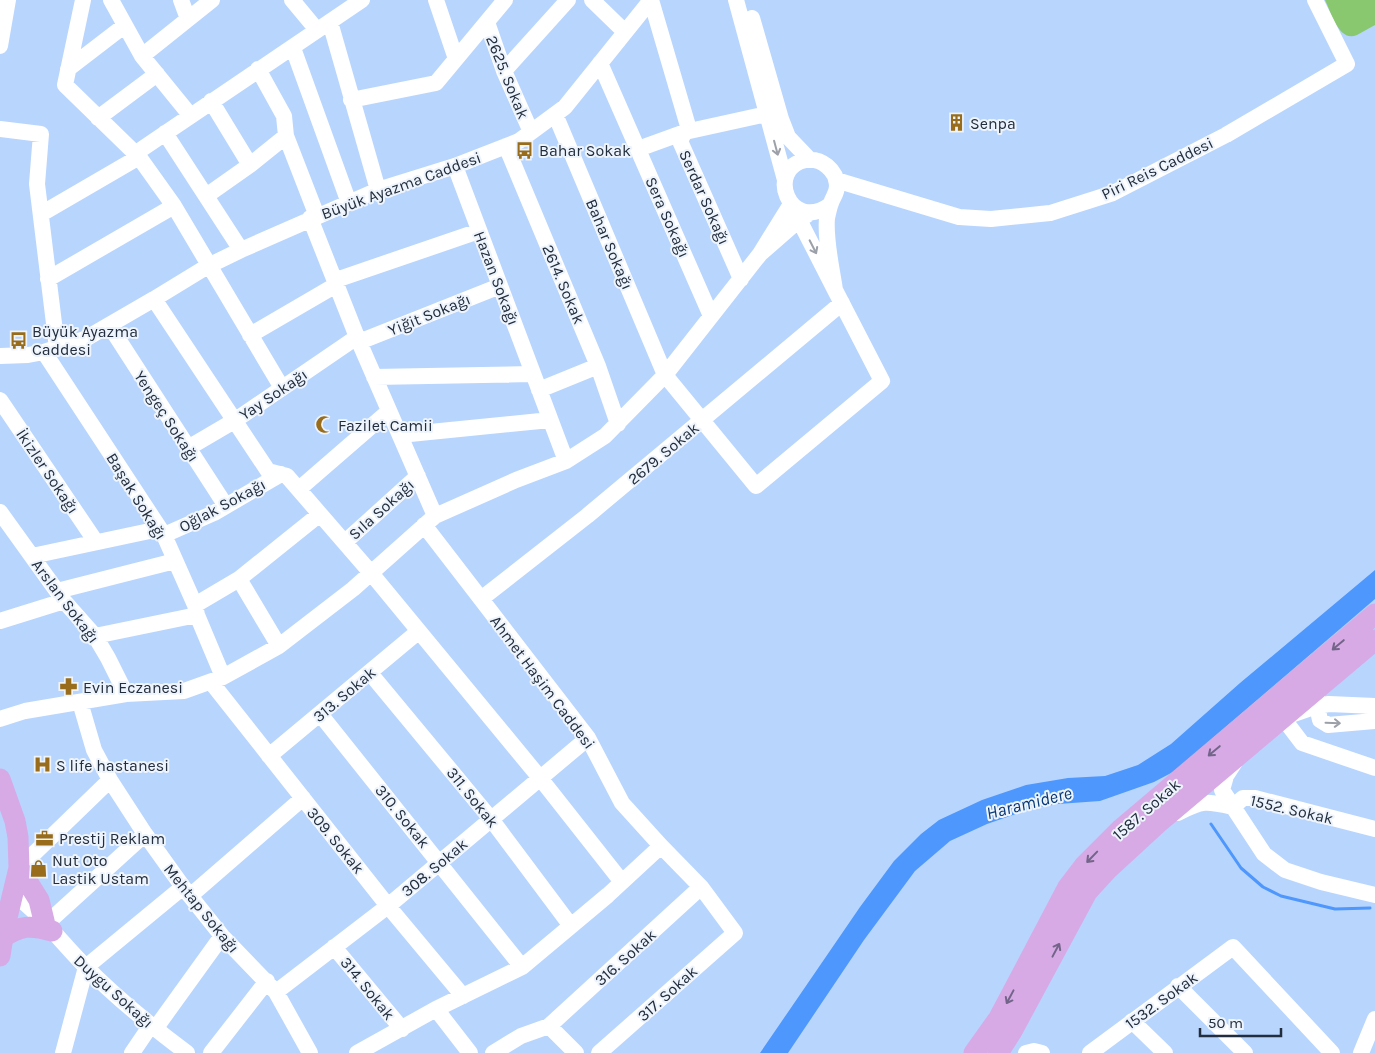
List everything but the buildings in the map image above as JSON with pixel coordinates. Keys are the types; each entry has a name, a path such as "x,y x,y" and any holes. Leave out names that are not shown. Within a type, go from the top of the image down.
{"main road":[{"name":"1587. Sokak","path":"974,1053 999,1018 1068,887 1084,866 1121,829 1375,614"},
{"name":"1587. Sokak","path":"998,1053 1012,1031 1087,892 1108,869 1158,823 1283,718 1317,698 1375,640"},
{"path":"0,779 15,820 18,837 19,868 9,896 1,947"},
{"path":"0,798 15,820"},
{"path":"1,947 19,928 27,926 48,928 38,900 19,868"}],"street":[{"path":"0,46 8,0"},
{"path":"83,0 65,85 137,155 174,206 282,388"},
{"path":"111,0 142,56 190,115"},
{"path":"180,0 188,19"},
{"path":"142,56 212,0"},
{"path":"292,0 323,26 352,100 378,190"},
{"path":"41,214 137,155 190,115 293,48 362,0"},
{"path":"436,0 456,59"},
{"path":"352,100 436,83 505,0"},
{"path":"504,71 568,0"},
{"path":"592,0 625,32"},
{"name":"Büyük Ayazma Caddesi","path":"0,356 28,355 85,339 208,266 241,250 378,190 455,166 519,141 565,107 651,0"},
{"name":"Serdar Sokağı","path":"651,0 688,126 680,141 741,279"},
{"path":"736,0 785,180"},
{"path":"747,0 781,119 788,137 810,160"},
{"name":"Piri Reis Caddesi","path":"836,180 959,217 991,219 1050,213 1113,193 1226,135 1347,64 1314,0"},
{"name":"2625. Sokak","path":"487,22 504,71 531,132"},
{"path":"68,68 124,26"},
{"path":"293,48 349,203"},
{"name":"Sera Sokağı","path":"600,63 711,316"},
{"name":"Ahmet Haşim Caddesi","path":"258,69 284,116 286,136 336,282 358,340 418,476 430,521 481,599 588,738 622,803 660,846 701,887 735,933"},
{"path":"98,118 157,74"},
{"path":"211,101 250,165"},
{"name":"Bahar Sokağı","path":"555,114 665,375 756,486 882,381 839,297"},
{"path":"638,150 684,132 767,114"},
{"path":"0,129 41,134 37,184 48,279 50,350"},
{"path":"165,133 241,250"},
{"path":"206,196 250,165 286,136"},
{"name":"2614. Sokak","path":"506,146 598,366 618,424"},
{"path":"760,254 805,216 823,210 830,204 835,197 837,188 833,171 826,165 818,161 801,161 788,172 784,188 786,197 791,204 805,216 839,297"},
{"name":"Hazan Sokağı","path":"455,166 566,461"},
{"path":"0,719 25,711 126,694 184,691 217,680 279,646 353,589 430,521 516,480 566,461 605,436 665,375 760,254 791,204"},
{"path":"830,204 827,220 828,238 839,297"},
{"path":"48,279 174,206"},
{"path":"250,335 336,282 479,230"},
{"name":"Yiğit Sokağı","path":"358,340 500,286"},
{"name":"2679. Sokak","path":"481,599 587,516 702,420 839,297"},
{"path":"154,299 268,471 287,476 345,542 540,778 622,882"},
{"name":"Yengeç Sokağı","path":"109,325 226,506"},
{"name":"Yay Sokağı","path":"188,448 234,421 358,340"},
{"name":"Başak Sokağı","path":"50,350 162,532 196,610 217,680"},
{"path":"539,390 598,366"},
{"path":"374,377 533,374"},
{"name":"İkizler Sokağı","path":"0,400 96,542"},
{"path":"298,489 389,411"},
{"path":"400,435 550,420"},
{"name":"Oğlak Sokağı","path":"32,556 96,542 162,532 226,506 281,474"},
{"name":"Sıla Sokağı","path":"345,542 418,476"},
{"name":"Arslan Sokağı","path":"0,512 60,596 95,636 126,694"},
{"path":"95,636 196,610 239,579 320,514"},
{"path":"0,621 60,596 175,562"},
{"path":"239,579 279,646"},
{"name":"313. Sokak","path":"269,756 419,631"},
{"path":"1309,670 1317,698 1320,720 1328,725 1375,721"},
{"name":"311. Sokak","path":"370,673 491,819 571,926"},
{"name":"309. Sokak","path":"217,680 269,756 388,906 463,996"},
{"path":"1317,698 1329,704 1375,706"},
{"name":"Mehtap Sokağı","path":"80,702 94,750 110,780 145,834 186,891 222,936 271,987 310,1053"},
{"path":"1261,711 1283,718 1302,743 1375,768"},
{"name":"310. Sokak","path":"320,714 522,967"},
{"name":"308. Sokak","path":"211,1053 271,987 334,947 388,906 588,738"},
{"path":"1242,753 1226,776 1222,790 1264,854 1285,870 1321,882 1375,895"},
{"path":"19,868 110,780"},
{"path":"63,1053 86,967 303,798"},
{"name":"1552. Sokak","path":"1158,823 1192,805 1203,802 1233,807 1243,798 1254,798 1375,829"},
{"path":"48,928 145,834"},
{"path":"357,1053 436,1009 522,967 622,882 660,846"},
{"name":"316. Sokak","path":"549,1026 701,887"},
{"name":"Duygu Sokağı","path":"9,896 39,923 48,928 86,967 153,1027 187,1053"},
{"name":"317. Sokak","path":"599,1053 735,933"},
{"path":"132,1053 222,936"},
{"name":"314. Sokak","path":"334,947 402,1029"},
{"name":"1532. Sokak","path":"1090,1053 1178,986 1233,948 1332,1053"},
{"path":"1178,986 1246,1053"},
{"path":"436,1009 470,1053"},
{"path":"1361,1053 1375,1019"},
{"path":"1132,1021 1165,1053"},
{"path":"493,1053 521,1036 549,1026 567,1050"},
{"path":"1026,1053 1034,1051 1042,1053"}],"green space":[{"path":"1325,0 1375,0 1375,25 1357,35 1345,35 1336,25"}],"water":[{"name":"Haramidere","path":"1375,570 1375,599 1173,772 1154,782 1100,801 1058,804 1030,809 987,824 950,841 915,871 864,940 788,1053 760,1053 860,907 894,861 921,834 939,820 982,800 1026,785 1068,778 1105,776 1138,765 1171,744 1240,683"}],"waterway":[{"path":"1211,824 1241,868 1263,887 1281,896 1335,909 1370,908"}],"place":[{"name":"Senpa","path":"956,123"},
{"name":"Bahar Sokak","path":"525,150"},
{"name":"Büyük Ayazma Caddesi","path":"18,340"},
{"name":"Fazilet Camii","path":"324,425"},
{"name":"Evin Eczanesi","path":"69,687"},
{"name":"S life hastanesi","path":"42,765"},
{"name":"Prestij Reklam","path":"45,838"},
{"name":"Nut Oto Lastik Ustam","path":"38,869"}]}
